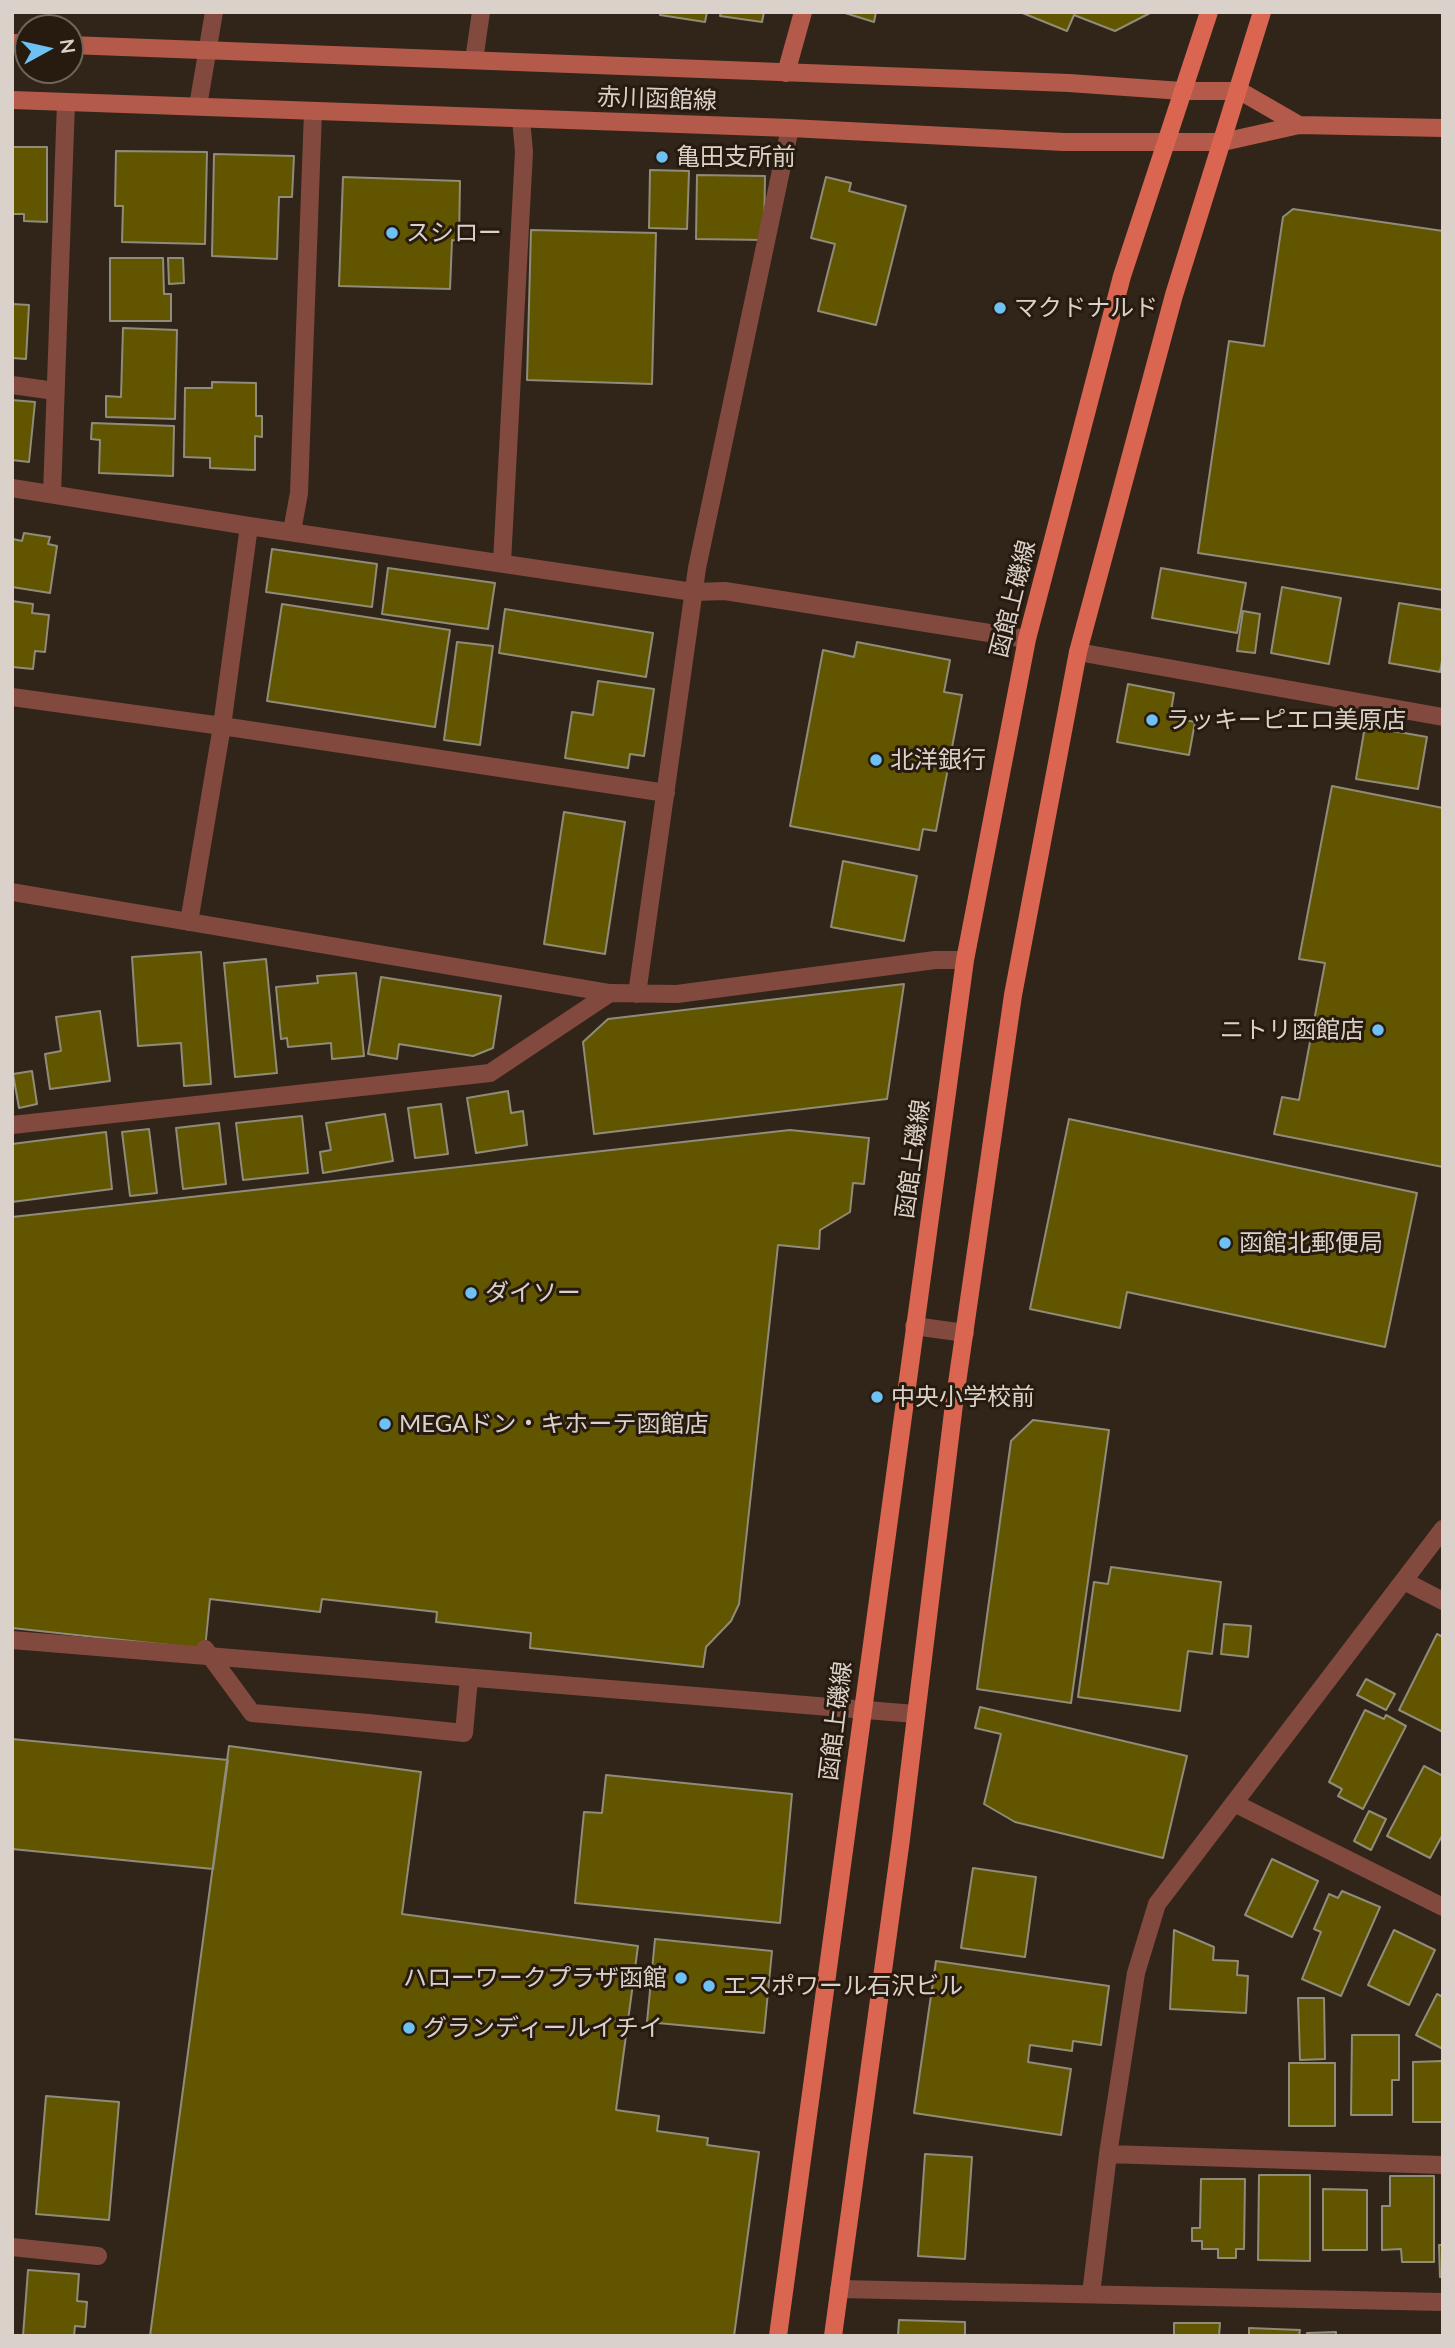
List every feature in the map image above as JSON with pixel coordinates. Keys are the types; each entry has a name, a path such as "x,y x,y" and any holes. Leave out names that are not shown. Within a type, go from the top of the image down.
{"main road":[{"path":"786,73 803,12"},
{"name":"函館上磯線","path":"778,2336 965,960 1027,639 1122,276 1209,12"},
{"path":"833,2336 901,1839 965,1333 1013,995 1077,652 1174,296 1240,91 1262,12"},
{"name":"赤川函館線","path":"84,46 1069,83 1182,91 1240,91 1299,125"},
{"name":"赤川函館線","path":"12,100 790,128 1064,142 1223,142 1299,125 1443,128"}],"street":[{"path":"198,106 214,12"},
{"path":"474,60 481,12"},
{"path":"52,494 66,102"},
{"path":"292,531 299,493 313,111"},
{"path":"502,562 524,152 521,119"},
{"path":"636,994 693,592 790,128"},
{"path":"12,385 55,391"},
{"path":"12,488 693,592 725,591 1027,639"},
{"path":"189,922 222,726 250,526"},
{"path":"1077,652 1443,717"},
{"path":"12,697 666,793"},
{"path":"12,892 610,993 677,994 935,960 965,960"},
{"path":"12,1125 490,1073 610,993"},
{"path":"914,1326 965,1333"},
{"path":"1090,2294 1136,1973 1157,1904 1443,1529"},
{"path":"1404,1581 1443,1601"},
{"path":"12,1640 915,1714"},
{"path":"205,1649 252,1713 464,1733 469,1678"},
{"path":"1234,1803 1443,1907"},
{"path":"1108,2154 1443,2165"},
{"path":"12,2247 98,2256"},
{"path":"839,2289 1443,2302"}],"building":[{"path":"661,12 707,12 705,22 660,15"},
{"path":"721,12 764,12 762,22 720,16"},
{"path":"842,12 876,12 874,22"},
{"path":"1020,12 1152,12 1115,31 1074,15 1067,31"},
{"path":"12,147 47,147 47,222 24,221 24,214 12,214"},
{"path":"116,151 207,152 205,244 122,242 123,206 115,206"},
{"path":"214,154 294,156 292,197 279,197 277,259 212,256"},
{"path":"650,170 689,171 687,229 649,228"},
{"path":"697,175 765,176 764,240 696,239"},
{"path":"343,177 460,181 459,241 452,240 450,289 339,286"},
{"path":"826,177 851,183 849,191 906,206 876,325 818,311 835,244 811,238"},
{"path":"1293,209 1443,231 1443,590 1198,553 1229,341 1264,346 1283,217"},
{"path":"531,230 656,233 652,384 527,380"},
{"path":"110,258 163,258 164,294 171,294 171,321 110,321"},
{"path":"168,258 183,258 184,283 169,284"},
{"path":"12,304 29,305 26,359 12,358"},
{"path":"123,328 177,330 175,419 106,417 106,396 121,397"},
{"path":"212,382 256,383 256,416 262,416 262,437 255,436 255,470 210,468 210,458 184,457 185,388 212,388"},
{"path":"12,400 35,402 29,462 12,460"},
{"path":"92,423 174,426 173,476 99,473 100,440 91,439"},
{"path":"24,533 50,537 48,544 57,546 50,593 12,587 13,539 22,541"},
{"path":"272,549 377,564 372,607 266,592"},
{"path":"388,568 495,583 488,629 382,614"},
{"path":"1161,568 1246,583 1237,633 1152,618"},
{"path":"1282,587 1341,598 1329,664 1271,653"},
{"path":"12,601 33,604 32,613 49,615 45,652 35,651 33,669 12,667"},
{"path":"1399,603 1443,610 1443,655 1440,672 1389,663"},
{"path":"282,604 450,630 435,727 267,701"},
{"path":"505,609 653,633 646,677 499,653"},
{"path":"1243,611 1260,614 1255,653 1237,651"},
{"path":"457,642 493,646 480,745 444,740"},
{"name":"北洋銀行","path":"857,642 950,660 944,692 962,695 936,831 923,829 919,850 790,826 823,650 854,657"},
{"path":"598,681 654,689 644,756 630,754 628,768 565,758 572,712 593,715"},
{"name":"ラッキーピエロ美原店","path":"1128,684 1174,693 1170,717 1195,722 1189,755 1117,742"},
{"path":"1365,726 1427,737 1418,789 1356,779"},
{"name":"ニトリ函館店","path":"1332,786 1443,808 1443,1167 1274,1134 1282,1097 1299,1100 1325,963 1299,959"},
{"path":"564,812 625,822 605,954 544,944"},
{"path":"843,861 917,876 904,941 831,927"},
{"path":"201,952 211,1084 184,1086 181,1043 138,1046 132,957"},
{"path":"266,959 277,1073 235,1077 224,963"},
{"path":"356,973 364,1056 332,1059 331,1043 288,1047 287,1038 281,1039 276,987 318,983 317,976"},
{"path":"381,977 501,996 493,1048 473,1056 399,1044 397,1059 368,1054"},
{"path":"904,984 887,1099 594,1134 583,1042 608,1019"},
{"path":"100,1011 110,1081 50,1089 45,1054 61,1051 56,1017"},
{"path":"32,1071 37,1104 19,1108 13,1074"},
{"path":"508,1091 511,1113 523,1111 527,1145 476,1153 467,1098"},
{"path":"441,1104 448,1154 415,1158 408,1108"},
{"path":"385,1114 393,1161 323,1173 320,1152 331,1150 326,1123"},
{"path":"302,1116 308,1173 243,1180 236,1123"},
{"name":"函館北郵便局","path":"1069,1119 1417,1193 1385,1347 1127,1292 1120,1328 1030,1309"},
{"path":"219,1123 226,1184 183,1189 176,1128"},
{"path":"149,1129 157,1193 130,1196 122,1132"},
{"name":"MEGAドン・キホーテ函館店","path":"790,1130 869,1138 864,1184 853,1183 850,1212 820,1230 819,1249 778,1245 739,1604 731,1621 706,1647 703,1667 530,1648 531,1633 436,1622 437,1612 322,1599 320,1612 210,1599 205,1649 12,1628 12,1217"},
{"path":"106,1132 112,1189 12,1202 12,1144"},
{"path":"1033,1420 1109,1430 1071,1703 977,1689 1011,1441"},
{"path":"1111,1567 1221,1582 1212,1654 1188,1651 1180,1711 1078,1697 1094,1582 1108,1584"},
{"path":"1224,1624 1251,1626 1248,1657 1221,1654"},
{"path":"1437,1634 1443,1637 1443,1732 1399,1710"},
{"path":"1366,1679 1395,1694 1386,1710 1357,1695"},
{"path":"980,1707 1187,1756 1163,1858 1015,1822 984,1804 1001,1734 975,1728"},
{"path":"1365,1710 1384,1719 1386,1715 1406,1726 1363,1809 1338,1796 1342,1789 1329,1782"},
{"path":"12,1739 228,1760 213,1869 12,1849"},
{"name":"グランディールイチイ","path":"229,1746 421,1772 402,1914 638,1946 616,2110 659,2116 657,2131 708,2138 707,2145 759,2152 734,2336 150,2336"},
{"path":"1424,1766 1443,1776 1443,1834 1430,1858 1387,1836"},
{"path":"606,1775 792,1794 780,1923 575,1903 584,1812 602,1813"},
{"path":"1369,1811 1386,1819 1371,1850 1354,1841"},
{"path":"1272,1859 1318,1881 1292,1937 1245,1915"},
{"path":"973,1868 1036,1877 1025,1957 961,1948"},
{"path":"1342,1891 1380,1907 1341,1996 1302,1979 1321,1932 1314,1929 1329,1894 1338,1898"},
{"path":"1174,1930 1214,1947 1213,1960 1238,1961 1237,1975 1248,1976 1246,2013 1170,2009"},
{"path":"1394,1930 1435,1950 1409,2005 1368,1985"},
{"name":"エスポワール石沢ビル","path":"655,1939 772,1951 764,2033 647,2022"},
{"path":"936,1961 1109,1986 1101,2045 1073,2041 1072,2051 1030,2045 1028,2062 1071,2069 1061,2135 914,2113"},
{"path":"1437,1994 1443,1997 1443,2049 1416,2035"},
{"path":"1298,1998 1324,1998 1325,2059 1300,2060"},
{"path":"1352,2035 1399,2035 1399,2080 1392,2080 1392,2115 1351,2115"},
{"path":"1443,2061 1443,2122 1413,2122 1413,2062"},
{"path":"1289,2063 1335,2063 1335,2126 1289,2126"},
{"path":"46,2096 119,2102 109,2220 36,2214"},
{"path":"925,2154 972,2157 965,2259 918,2256"},
{"path":"1259,2175 1310,2175 1310,2261 1258,2260"},
{"path":"1390,2176 1434,2176 1434,2262 1402,2262 1401,2249 1382,2250 1382,2206 1390,2206"},
{"path":"1201,2179 1245,2179 1244,2249 1236,2249 1236,2258 1218,2258 1218,2249 1202,2249 1202,2241 1192,2241 1192,2228 1200,2228"},
{"path":"1323,2189 1367,2190 1367,2250 1323,2250"},
{"path":"1439,2245 1443,2245 1443,2277 1440,2277"},
{"path":"28,2270 79,2274 77,2301 87,2302 85,2327 75,2326 74,2336 23,2336"},
{"path":"899,2320 965,2322 965,2336 898,2336"},
{"path":"1174,2323 1220,2323 1219,2336 1174,2336"},
{"path":"1249,2328 1300,2330 1299,2336 1249,2336"},
{"path":"1336,2332 1336,2336 1307,2336 1307,2333"}],"place":[{"name":"亀田支所前","path":"662,157"},
{"name":"スシロー","path":"392,233"},
{"name":"マクドナルド","path":"1000,308"},
{"name":"ラッキーピエロ美原店","path":"1152,720"},
{"name":"北洋銀行","path":"876,760"},
{"name":"ニトリ函館店","path":"1378,1030"},
{"name":"函館北郵便局","path":"1225,1243"},
{"name":"ダイソー","path":"471,1293"},
{"name":"中央小学校前","path":"877,1397"},
{"name":"MEGAドン・キホーテ函館店","path":"385,1424"},
{"name":"ハローワークプラザ函館","path":"681,1978"},
{"name":"エスポワール石沢ビル","path":"709,1986"},
{"name":"グランディールイチイ","path":"409,2028"}]}
